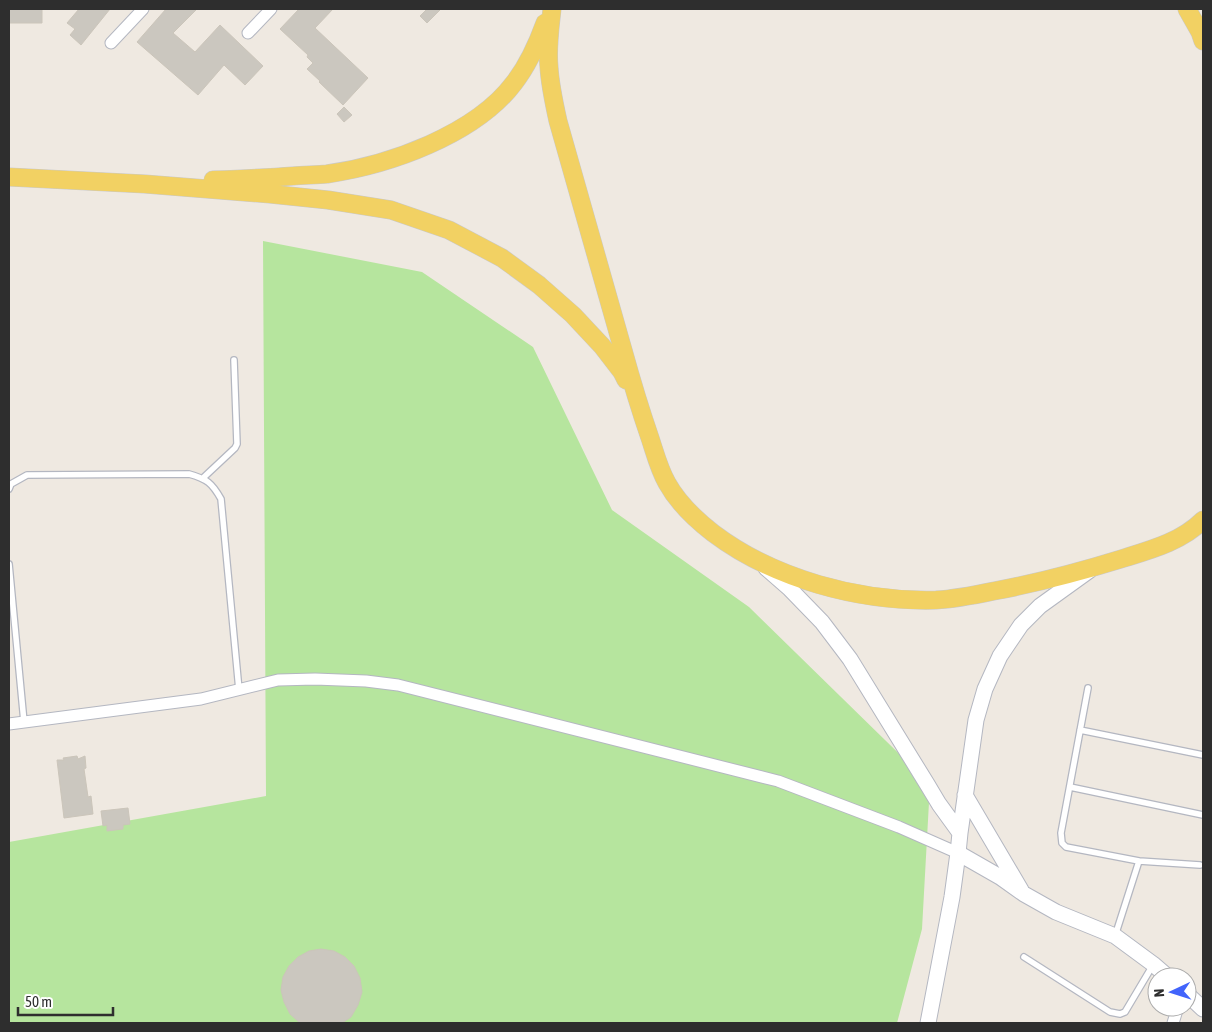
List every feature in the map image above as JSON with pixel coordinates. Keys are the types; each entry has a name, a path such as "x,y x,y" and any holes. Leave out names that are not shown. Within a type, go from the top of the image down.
{"main road":[{"path":"145,184 326,174 404,155 437,142 481,115 513,85 531,56 551,9"},
{"path":"551,9 548,66 558,121 641,412 657,461 667,483 680,503 698,521 726,542 762,563 822,586 861,594 937,600 1009,589 1093,568 1158,547 1181,536 1203,520"},
{"path":"1187,9 1203,41"},
{"path":"9,177 145,184 337,201 391,210 449,230 502,258 539,285 572,315 602,346 622,372 641,412"}],"street":[{"path":"111,43 143,9"},
{"path":"248,33 271,9"},
{"path":"762,563 822,622 844,652 939,804 960,833"},
{"path":"928,1023 950,906 976,720 985,689 1000,656 1021,625 1040,606 1093,568"},
{"path":"9,724 201,699 278,680 366,681 398,685 778,781 899,827 958,853 1056,912 1115,936 1156,967"},
{"path":"965,795 1024,894"}],"lane":[{"path":"203,478 237,444 234,360"},
{"path":"9,489 11,484 27,475 189,474 203,478 215,488 220,500 239,690"},
{"path":"9,564 24,722"},
{"path":"1088,688 1061,833 1062,843 1066,847 1139,861 1200,865"},
{"path":"1080,730 1203,755"},
{"path":"1070,787 1203,815"},
{"path":"1115,936 1139,861"},
{"path":"1024,957 1110,1012 1120,1014 1125,1012 1153,964"}],"green space":[{"path":"263,241 422,272 533,347 612,510 749,607 930,784 922,929 897,1023 9,1023 9,842 266,796"}],"building":[{"path":"9,9 42,9 42,23 9,23"},
{"path":"79,9 110,9 81,45 70,35 75,29 67,23"},
{"path":"166,9 197,9 173,33 195,52 220,25 263,66 245,85 224,65 198,95 137,42"},
{"path":"299,9 333,9 315,28 368,78 343,105 307,69 313,63 307,57 308,55 280,29"},
{"path":"427,9 441,9 427,23 420,16"},
{"path":"344,107 352,115 344,122 337,114"},
{"path":"77,756 78,759 85,756 86,768 84,769 88,797 91,796 93,814 64,818 57,760"},
{"path":"128,808 130,824 123,825 123,829 107,831 107,825 103,826 101,811"},
{"path":"321,949 334,951 345,957 354,966 360,978 362,992 358,1005 351,1017 342,1023 300,1023 290,1014 284,1002 281,990 283,977 289,966 298,957 309,951"}]}
